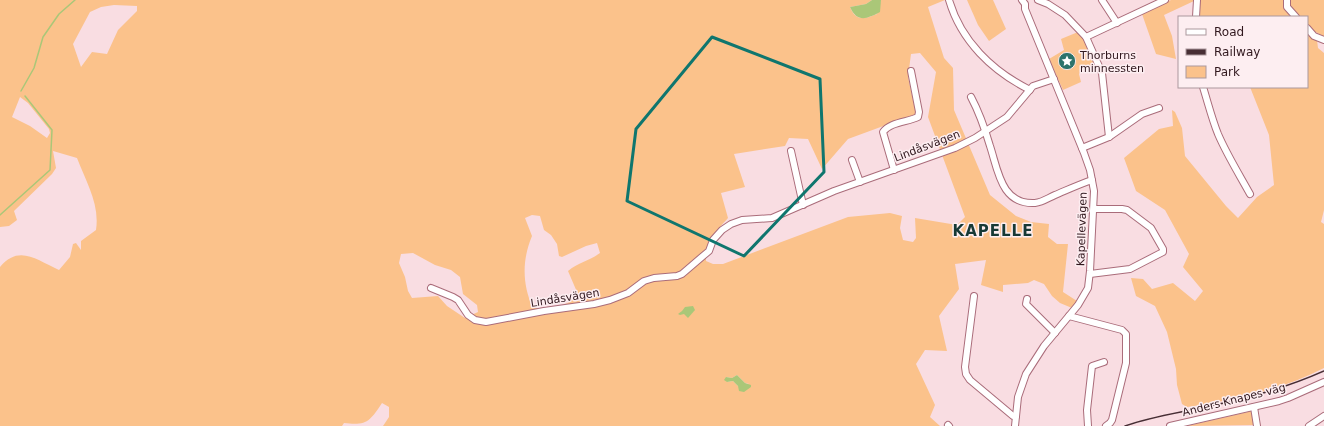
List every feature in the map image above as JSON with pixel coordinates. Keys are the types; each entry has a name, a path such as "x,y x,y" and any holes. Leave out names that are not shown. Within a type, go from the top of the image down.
{"street":[{"path":"949,0 970,43 982,57 997,70 1030,90"},
{"path":"1024,2 1031,0"},
{"path":"1038,0 1048,4 1065,15 1086,37 1102,73 1108,137"},
{"path":"1102,0 1116,23"},
{"path":"1086,37 1165,0"},
{"path":"1196,16 1197,0"},
{"path":"1287,0 1287,7 1295,16"},
{"name":"Kapellevägen","path":"1015,426 1018,397 1026,374 1039,353 1085,294 1090,274 1094,209 1094,191 1090,170 1025,9 1024,2"},
{"path":"1308,29 1314,36 1324,40"},
{"path":"894,170 883,132 884,129 918,117 919,112 911,71"},
{"name":"Lindåsvägen","path":"431,288 458,300 468,315 476,320 486,322 544,311 600,303 628,293 644,281 682,274 704,256 713,240 722,230 731,224 742,220 772,218 834,191 947,152 985,132 1006,117 1033,86 1054,78"},
{"path":"1203,88 1219,135 1250,194"},
{"path":"971,97 985,132 1002,184 1008,192 1017,199 1034,203 1043,201 1051,196 1092,180"},
{"path":"1082,148 1108,137 1142,114 1159,108"},
{"path":"791,151 803,205"},
{"path":"852,160 860,182"},
{"path":"1090,274 1130,269 1163,252 1162,246 1151,228 1127,210 1094,209"},
{"path":"974,296 965,367 966,374 980,389 1013,416 1016,416"},
{"path":"1027,299 1026,304 1055,333"},
{"path":"1069,316 1118,329 1126,334 1126,362 1112,420 1110,424 1106,426"},
{"path":"1088,426 1087,414 1092,366 1104,362"},
{"name":"Anders Knapes väg","path":"1170,426 1288,398 1324,382"},
{"path":"1254,407 1257,426"},
{"path":"1309,426 1324,416"}],"highlighted area":[{"path":"712,37 820,79 824,172 744,256 627,201 636,129"}],"green space":[{"path":"0,0 872,0 866,4 850,7 855,15 865,18 877,14 881,0 945,0 928,7 944,58 953,68 954,110 990,195 1016,216 1031,222 1049,224 1048,237 1057,244 1068,244 1063,292 1077,301 1072,308 1060,303 1052,296 1044,284 1034,280 1028,283 1003,285 1003,292 981,285 986,260 955,264 959,289 939,316 947,351 925,350 916,364 935,405 930,417 940,426 383,426 389,417 389,407 382,403 367,421 358,424 344,423 342,426 0,426 0,267 14,256 21,255 36,259 59,270 70,257 73,244 76,243 81,250 81,241 96,230 97,220 94,202 77,158 53,151 56,168 52,174 14,211 17,220 9,226 0,227","holes":["114,5 137,6 137,11 118,30 107,54 92,52 81,67 73,44 90,12 101,7","920,53 936,72 928,117 965,217 957,225 915,218 916,238 913,242 903,240 900,228 902,216 890,213 848,217 723,264 713,264 706,261 706,253 709,242 728,218 721,193 745,187 734,154 785,146 789,138 808,139 822,169 848,139 916,114 908,77 911,54","20,97 28,103 49,129 50,133 47,138 30,126 12,117","532,215 540,216 544,230 551,235 557,244 559,256 562,257 586,246 597,243 600,253 568,271 577,292 568,303 552,308 533,308 529,299 525,281 526,254 532,236 525,218","413,253 435,265 451,270 460,277 463,294 477,305 478,312 465,318 447,306 438,296 412,298 408,291 405,277 399,263 401,254","737,375 745,383 749,384 740,388 733,381 727,382 726,377 732,378"]},
{"path":"967,0 993,0 1006,29 989,41 978,25"},
{"path":"1171,0 1324,0 1324,37 1316,32 1318,48 1324,53 1324,210 1321,222 1324,224 1324,368 1308,376 1275,388 1222,401 1187,407 1182,404 1177,385 1176,369 1167,332 1155,306 1136,296 1131,278 1143,279 1152,289 1173,283 1195,301 1203,291 1183,267 1189,254 1165,210 1136,191 1124,158 1159,129 1173,126 1172,110 1175,112 1182,128 1185,156 1226,206 1238,218 1257,197 1274,185 1269,135 1250,88 1308,88 1308,16 1200,16 1194,1 1164,15 1172,36 1176,59 1156,54 1142,14"},
{"path":"1078,32 1085,41 1095,65 1082,68 1079,74 1081,82 1063,90 1049,59 1064,50 1061,39"},
{"path":"1252,411 1255,425 1187,426"}],"shaded area":[{"path":"872,0 881,0 880,12 867,18 856,16 850,7 866,4"},
{"path":"693,306 695,310 688,318 684,314 678,314 685,307"},
{"path":"737,375 745,383 751,385 751,387 744,392 739,391 738,386 733,381 727,382 724,380 726,377 732,378"}],"waterway":[{"path":"21,91 34,68 43,37 59,14 75,0"},
{"path":"0,215 50,170 52,130 25,96"}],"railway":[{"path":"1125,426 1154,418 1251,397 1295,383 1324,371"}],"place":[{"name":"Thorburns minnessten","path":"1067,61"}],"district":[{"name":"KAPELLE","path":"993,231"}]}
